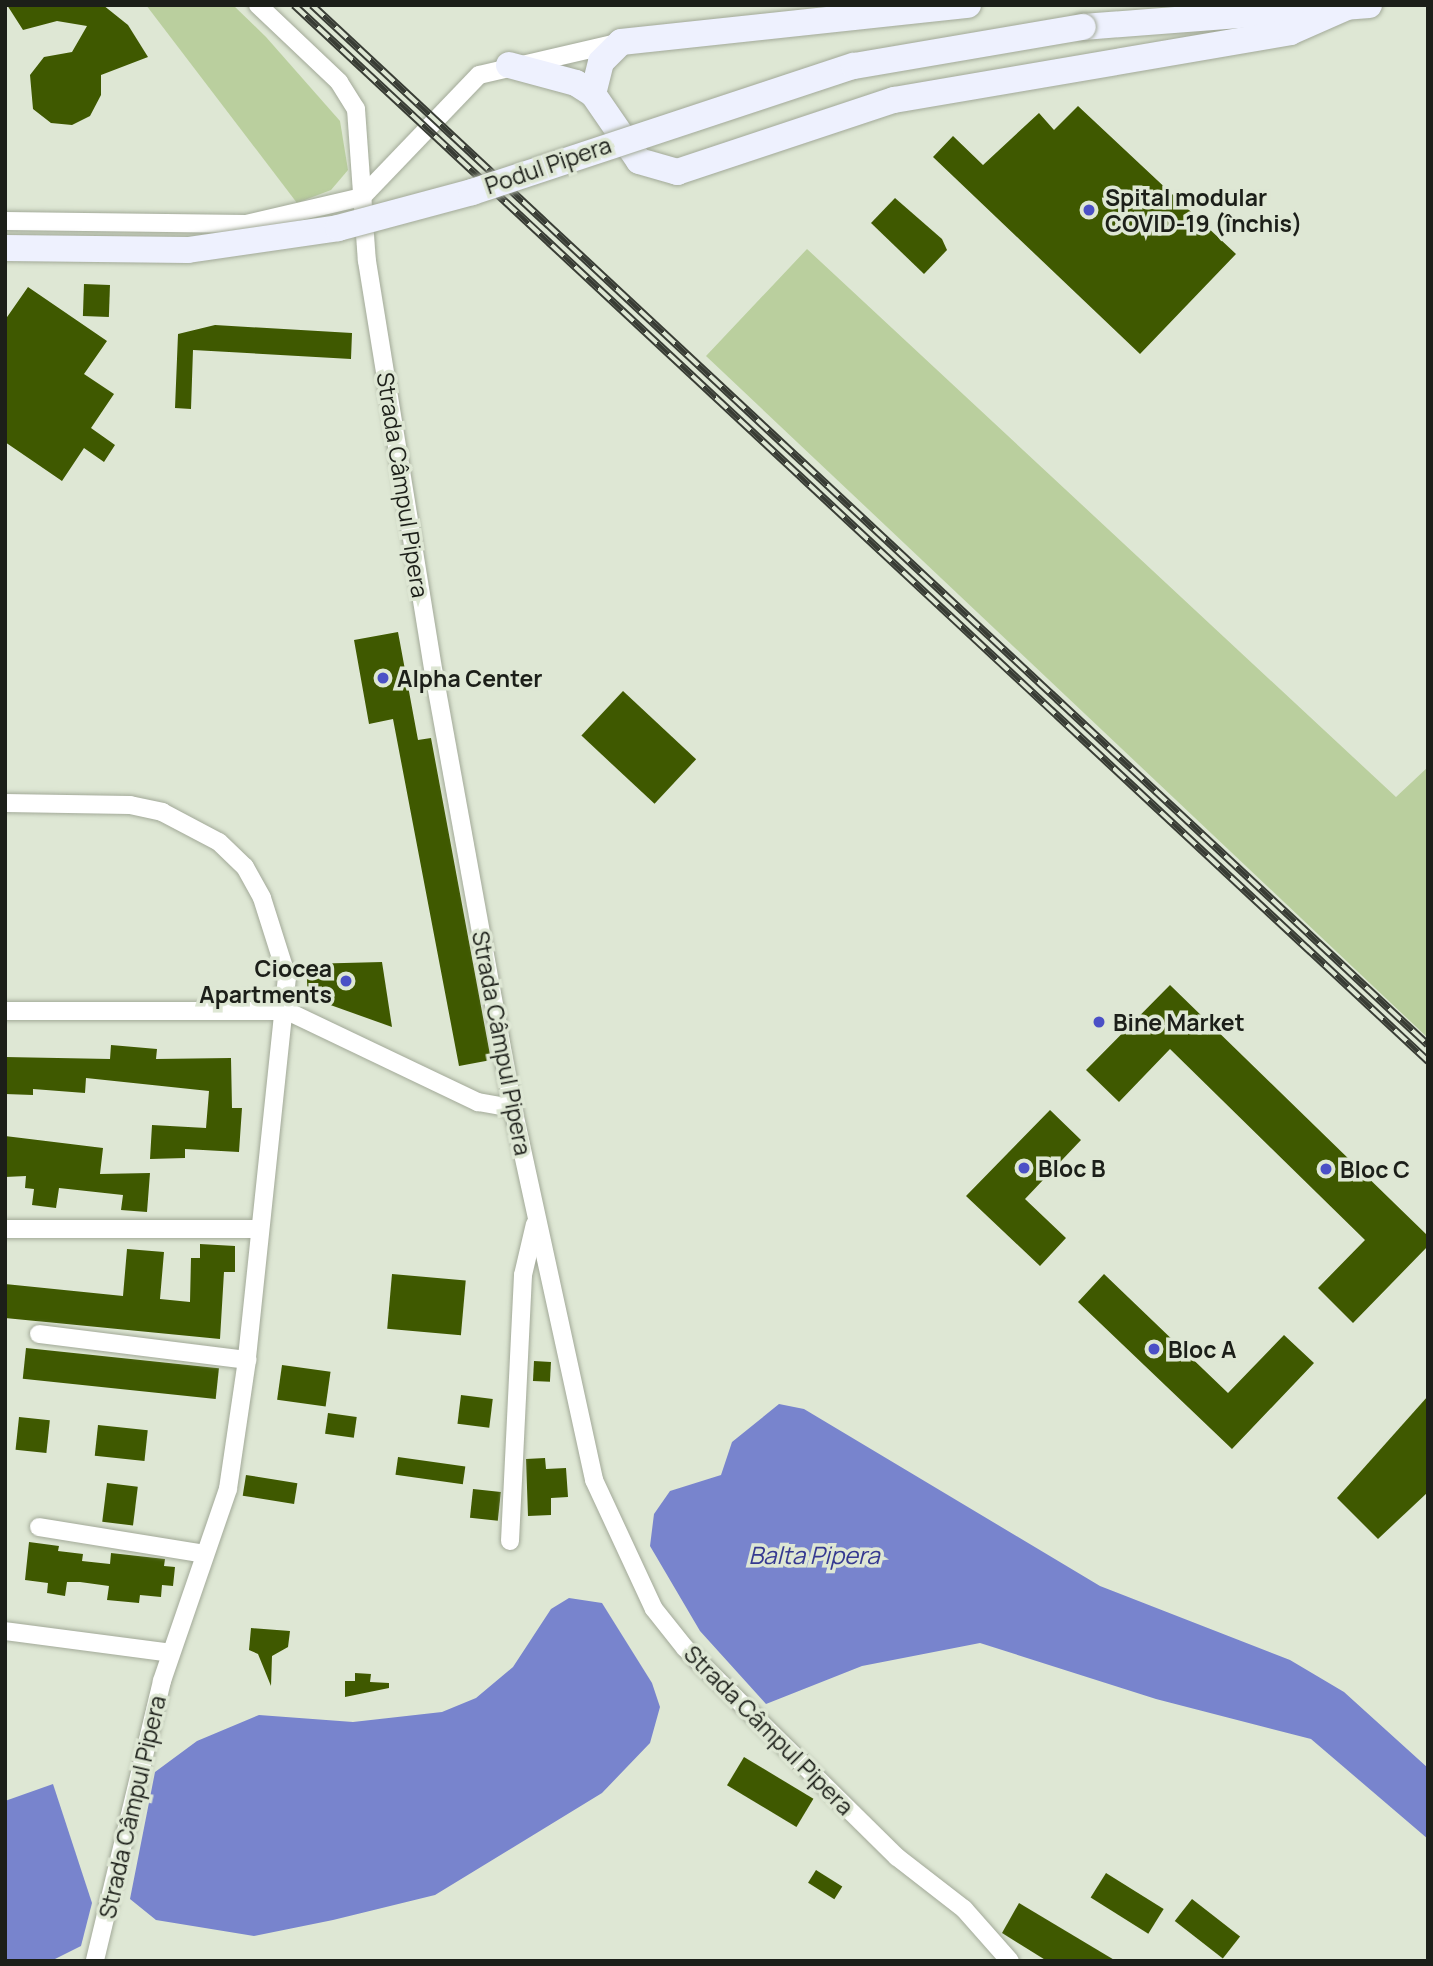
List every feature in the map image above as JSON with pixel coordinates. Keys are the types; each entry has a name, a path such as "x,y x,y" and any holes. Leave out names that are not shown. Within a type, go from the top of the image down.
{"main road":[{"path":"593,94 601,62 621,42 968,5"},
{"path":"1083,27 1195,5"},
{"path":"1083,27 1358,6"},
{"path":"509,65 550,72 593,94 639,161 667,172 689,171 894,100 1290,32 1358,6"},
{"name":"Podul Pipera","path":"5,248 188,250 338,228 472,191 854,65 1083,27"}],"street":[{"name":"Strada Câmpul Pipera","path":"258,5 350,95 360,125 367,261 433,674 513,1108 586,1454 654,1609 721,1688 897,1857 964,1909 1010,1961"},
{"path":"5,221 246,224 362,197 430,131 466,86 509,65 621,42"},
{"name":"Strada Câmpul Pipera","path":"5,803 130,805 162,811 219,842 245,867 280,943 286,1011 247,1360 228,1489 171,1653 95,1961"},
{"path":"5,1011 286,1011 478,1102 513,1108"},
{"path":"510,1541 523,1275 536,1219"},
{"path":"5,1229 260,1229"},
{"path":"39,1335 247,1360"},
{"path":"39,1527 205,1554"},
{"path":"5,1631 171,1653"}],"green space":[{"path":"146,5 233,5 266,37 340,121 348,170 331,190 297,203"},
{"path":"807,249 1396,797 1428,767 1428,1038 706,356"}],"water":[{"name":"Balta Pipera","path":"779,1404 804,1409 1100,1586 1290,1660 1344,1692 1428,1768 1428,1839 1311,1739 1156,1699 980,1643 862,1666 766,1704 700,1631 650,1546 654,1514 670,1491 721,1475 732,1442"},
{"path":"569,1598 602,1603 652,1683 660,1707 650,1743 602,1793 435,1895 333,1920 254,1936 156,1920 130,1899 155,1772 197,1741 259,1715 353,1722 442,1712 476,1698 513,1667 551,1609"},
{"path":"53,1784 92,1903 81,1946 51,1961 5,1961 5,1801"}],"building":[{"path":"7,5 103,5 128,25 148,57 101,75 101,95 90,116 72,125 51,123 33,109 30,75 44,57 72,52 87,26 57,21 23,30"},
{"name":"Spital modular COVID-19 (închis)","path":"1078,106 1236,254 1140,354 933,157 953,136 983,165 1039,113 1054,130"},
{"path":"895,198 942,239 947,250 924,274 871,223"},
{"path":"84,284 110,285 109,317 83,316"},
{"path":"28,287 107,341 84,374 114,394 91,428 115,445 104,462 84,448 62,481 5,442 5,320"},
{"path":"215,325 352,333 351,359 193,350 191,409 175,408 178,334"},
{"path":"398,632 418,740 431,738 491,1060 459,1066 393,719 369,724 354,640"},
{"path":"623,691 696,759 655,804 581,736"},
{"name":"Ciocea Apartments","path":"382,962 392,1027 308,997 306,964"},
{"name":"Bloc C","path":"1170,985 1428,1236 1428,1246 1353,1323 1318,1288 1365,1240 1170,1049 1119,1102 1086,1070"},
{"path":"111,1045 157,1049 156,1059 231,1058 232,1108 242,1108 239,1152 185,1149 185,1158 150,1159 152,1125 206,1128 209,1091 86,1078 85,1093 33,1089 33,1095 5,1094 5,1057 110,1059"},
{"name":"Bloc B","path":"1050,1110 1081,1140 1025,1199 1066,1238 1040,1266 966,1196"},
{"path":"5,1136 103,1148 100,1174 150,1173 147,1212 121,1210 123,1195 59,1188 56,1208 32,1205 34,1189 25,1188 26,1176 5,1177"},
{"path":"200,1244 235,1246 235,1272 224,1272 220,1339 5,1318 5,1284 123,1296 127,1249 164,1252 160,1299 190,1302 191,1258 200,1258"},
{"path":"392,1274 466,1280 461,1335 387,1329"},
{"name":"Bloc A","path":"1104,1274 1228,1393 1284,1335 1314,1363 1232,1449 1078,1302"},
{"path":"26,1348 219,1368 216,1399 23,1379"},
{"path":"534,1361 551,1362 550,1382 533,1381"},
{"path":"282,1365 331,1372 326,1406 277,1400"},
{"path":"461,1395 493,1399 489,1428 457,1424"},
{"path":"1428,1396 1428,1492 1378,1539 1337,1498"},
{"path":"328,1413 357,1417 354,1438 325,1434"},
{"path":"19,1417 50,1420 46,1453 16,1450"},
{"path":"98,1425 148,1430 144,1461 95,1456"},
{"path":"398,1457 465,1466 463,1484 395,1475"},
{"path":"545,1458 546,1469 566,1468 568,1497 551,1498 551,1515 528,1516 526,1459"},
{"path":"246,1475 297,1483 294,1504 243,1496"},
{"path":"107,1483 138,1487 133,1525 102,1522"},
{"path":"473,1489 501,1492 498,1521 470,1518"},
{"path":"29,1542 59,1546 58,1551 83,1554 82,1561 110,1564 111,1553 165,1559 164,1566 175,1567 173,1586 162,1585 161,1597 140,1595 139,1603 107,1600 109,1586 80,1582 67,1582 65,1596 47,1593 48,1583 25,1580"},
{"path":"251,1628 290,1631 288,1647 272,1656 271,1686 258,1654 249,1650"},
{"path":"355,1673 371,1674 370,1682 389,1683 389,1688 345,1697 345,1681 355,1681"},
{"path":"744,1757 813,1799 796,1827 727,1785"},
{"path":"816,1870 842,1886 834,1899 808,1883"},
{"path":"1106,1873 1164,1909 1148,1934 1091,1898"},
{"path":"1192,1899 1240,1937 1223,1959 1175,1921"},
{"path":"1019,1903 1116,1961 1047,1961 1002,1933"}],"railway":[{"path":"294,5 1428,1061"},
{"path":"312,5 1428,1045"}],"place":[{"name":"Spital modular COVID-19 (închis)","path":"1089,210"},
{"name":"Alpha Center","path":"383,678"},
{"name":"Ciocea Apartments","path":"346,981"},
{"name":"Bine Market","path":"1099,1022"},
{"name":"Bloc B","path":"1024,1168"},
{"name":"Bloc C","path":"1326,1169"},
{"name":"Bloc A","path":"1154,1349"}]}
